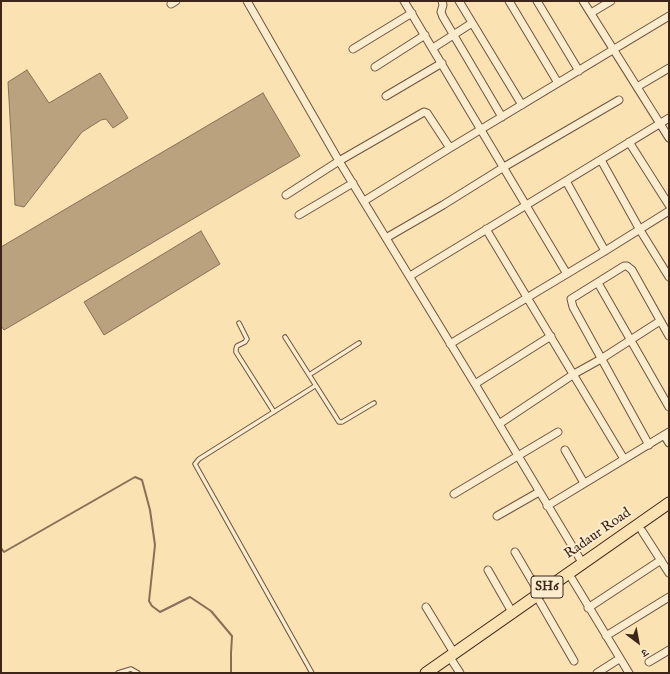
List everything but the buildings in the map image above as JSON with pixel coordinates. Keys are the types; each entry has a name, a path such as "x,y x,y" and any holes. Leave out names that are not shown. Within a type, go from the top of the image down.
{"main road":[{"name":"Radaur Road","path":"426,673 452,657 539,597 582,564 669,503"},
{"name":"Radaur Road","path":"437,673 452,657 512,612 572,579 669,512"}],"street":[{"path":"247,1 339,161 410,276 582,564"},
{"path":"404,1 527,204 567,274"},
{"path":"442,1 443,5 441,14 502,117"},
{"path":"459,1 522,105"},
{"path":"509,1 558,83"},
{"path":"538,1 579,70"},
{"path":"583,1 669,138"},
{"path":"591,13 611,1"},
{"path":"353,49 412,13"},
{"path":"364,201 669,16"},
{"path":"433,48 472,23"},
{"path":"375,67 425,35"},
{"path":"386,96 442,63"},
{"path":"637,87 669,68"},
{"path":"386,238 619,100"},
{"path":"286,195 339,161 424,112 427,113 450,148"},
{"path":"410,276 486,228 669,118"},
{"path":"629,142 669,205"},
{"path":"601,160 640,230 669,277"},
{"path":"566,181 605,251"},
{"path":"299,215 353,183"},
{"path":"450,344 669,211"},
{"path":"486,228 624,459"},
{"path":"649,445 570,301 573,297 624,266 631,268 669,336"},
{"path":"598,283 669,407"},
{"path":"499,424 574,374 601,359 660,321"},
{"path":"475,384 551,336"},
{"path":"454,494 558,432"},
{"path":"547,506 667,434 669,443"},
{"path":"565,450 584,484"},
{"path":"497,516 539,492"},
{"path":"642,531 669,573"},
{"path":"514,552 574,661"},
{"path":"588,608 661,560"},
{"path":"488,570 512,612"},
{"path":"572,579 588,608 629,673"},
{"path":"606,636 669,597"},
{"path":"426,607 460,673"},
{"path":"649,662 669,650"},
{"path":"597,673 619,659"}],"lane":[{"path":"239,323 247,339 245,342 237,346 236,352 274,412"},
{"path":"285,337 339,422 342,422 374,403"},
{"path":"309,375 359,344"},
{"path":"312,673 195,464 199,459 315,386"},
{"path":"118,673 131,669 138,673"}],"shaded area":[{"path":"27,70 49,103 100,73 128,118 113,128 106,119 101,120 82,132 24,207 15,205 8,82"},
{"path":"263,93 300,156 4,330 1,326 1,247"},
{"path":"201,231 220,264 104,335 84,302"}],"waterway":[{"path":"1,548 4,552 135,477 142,480 150,510 155,545 149,601 152,606 160,612 190,597 211,611 232,636 231,673"}]}
